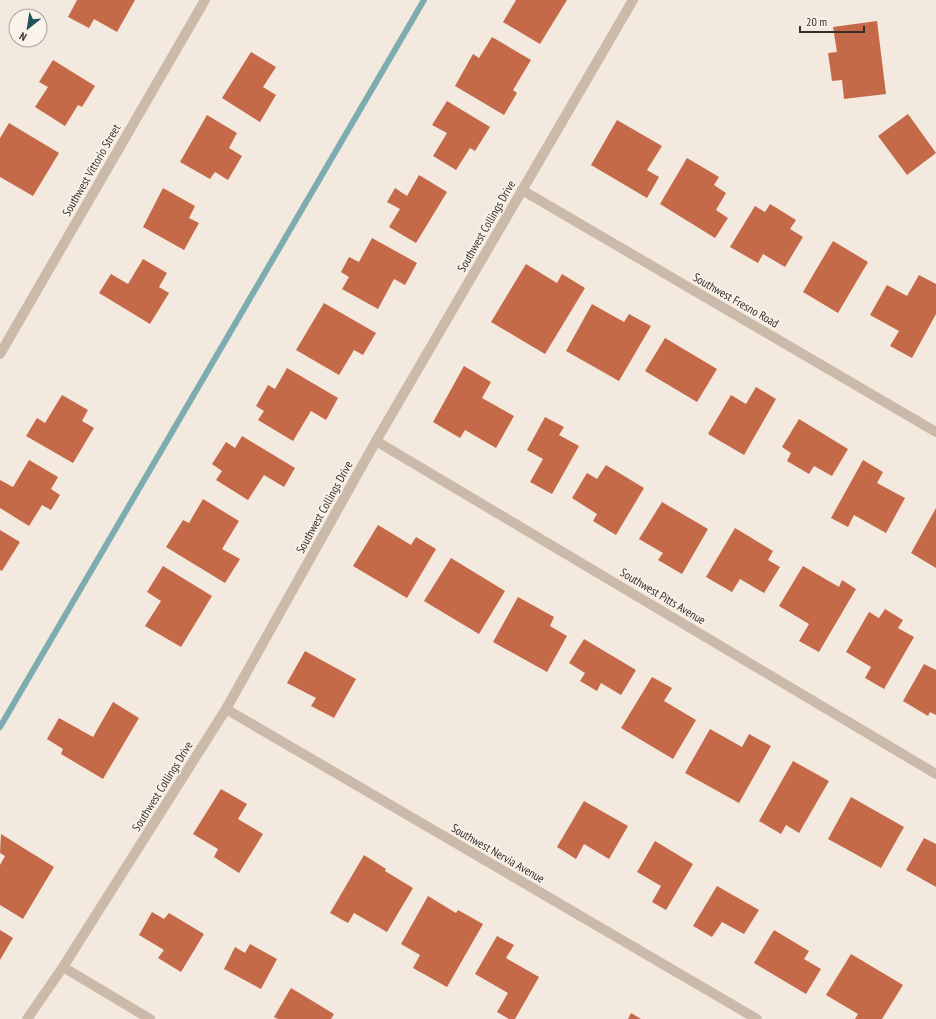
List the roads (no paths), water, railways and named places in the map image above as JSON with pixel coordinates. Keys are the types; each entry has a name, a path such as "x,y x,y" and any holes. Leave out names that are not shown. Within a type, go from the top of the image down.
{"street":[{"name":"Southwest Vittorio Street","path":"0,354 204,0"},
{"name":"Southwest Collings Drive","path":"27,1019 63,967 226,709 376,441 632,0"},
{"name":"Southwest Fresno Road","path":"522,190 936,432"},
{"name":"Southwest Pitts Avenue","path":"376,441 936,774"},
{"name":"Southwest Nervia Avenue","path":"226,709 757,1019"},
{"path":"63,967 150,1019"}],"waterway":[{"path":"0,727 424,0"}]}
